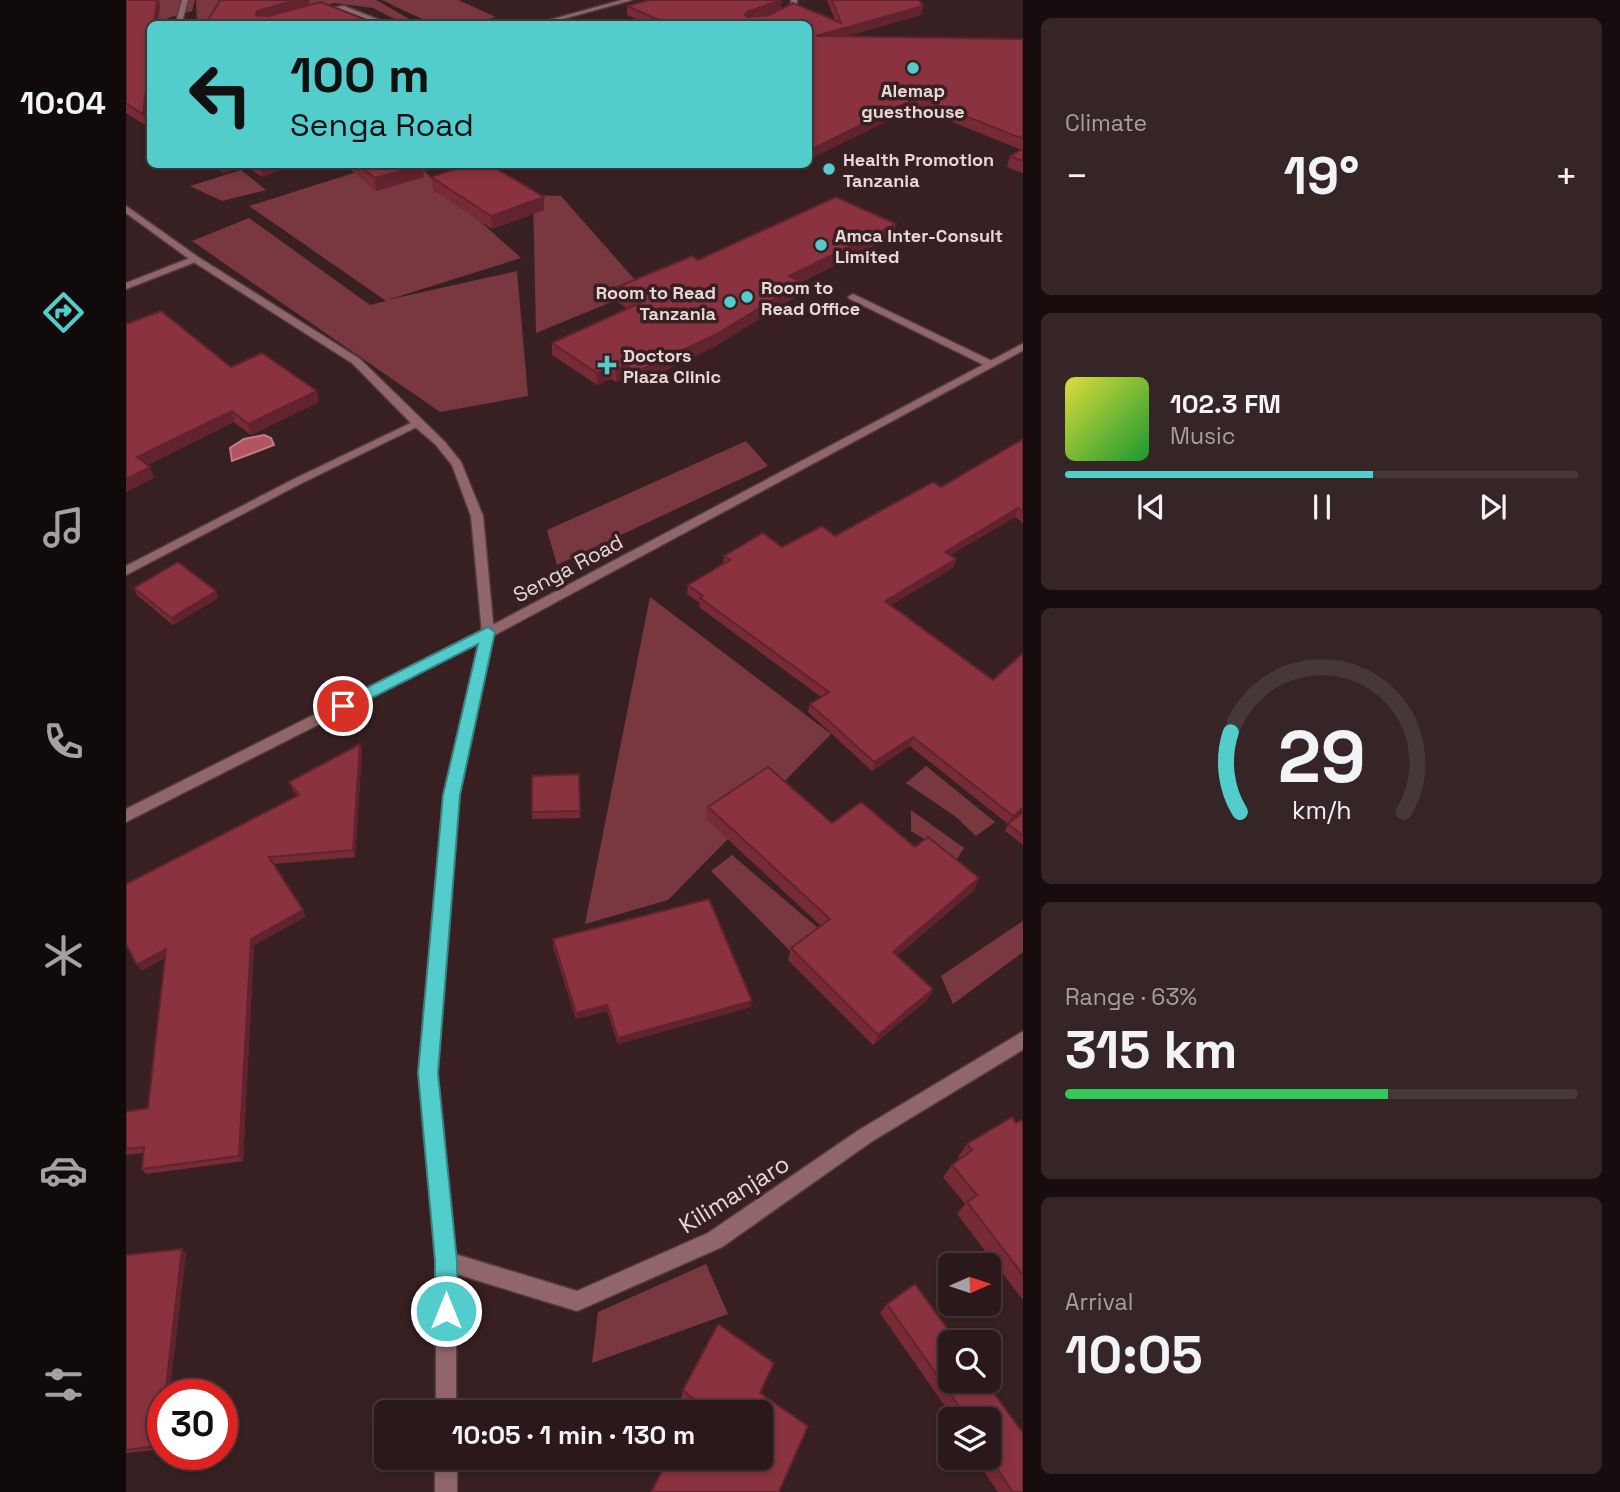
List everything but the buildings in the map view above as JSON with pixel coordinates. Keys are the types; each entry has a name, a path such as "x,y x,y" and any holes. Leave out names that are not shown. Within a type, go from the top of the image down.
{"street":[{"path":"179,21 185,0"},
{"path":"549,21 629,0"},
{"path":"759,21 789,11 794,0"},
{"path":"303,13 323,8 344,8 377,21"},
{"path":"126,209 195,258 356,361 448,453 467,486 477,516 488,632 452,795 428,1073 446,1261 446,1400"},
{"path":"126,286 195,258"},
{"path":"853,297 990,364"},
{"name":"Senga Road","path":"126,816 488,632 1023,346"},
{"path":"126,571 298,481 417,424"},
{"name":"Kilimanjaro","path":"446,1261 576,1301 715,1240 865,1136 1020,1049"},
{"path":"446,1470 446,1492"}],"shaded area":[{"path":"126,0 195,0 192,11 154,21"},
{"path":"196,0 376,0 413,21 399,21 373,8 334,3 257,21 197,21"},
{"path":"382,0 458,0 496,17 481,21 430,21"},
{"path":"369,168 439,168 424,171 521,258 387,300 517,271 528,396 440,412 192,241 249,218 370,305 386,301 249,206"},
{"path":"241,170 266,190 222,201 190,186"},
{"path":"533,195 561,196 643,289 536,333"},
{"path":"264,435 271,438 274,445 232,461 230,448 244,439"},
{"path":"746,441 768,466 557,565 547,530"},
{"path":"650,597 831,734 668,900 585,924"},
{"path":"926,766 995,822 976,836 956,817 906,783"},
{"path":"911,810 964,848 957,859 911,831"},
{"path":"732,855 825,934 802,963 711,871"},
{"path":"1023,921 1023,952 953,1004 941,976"},
{"path":"706,1264 728,1314 592,1363 598,1312"}],"place":[{"name":"Alemap guesthouse","path":"913,68"},
{"name":"Health Promotion Tanzania","path":"829,169"},
{"name":"Amca Inter-Consult Limited","path":"821,245"},
{"name":"Room to Read Office","path":"747,297"},
{"name":"Room to Read Tanzania","path":"730,302"},
{"name":"Doctors Plaza Clinic","path":"607,365"}],"route":[{"path":"343,706 488,632 452,795 428,1073 446,1261 446,1311"}]}
